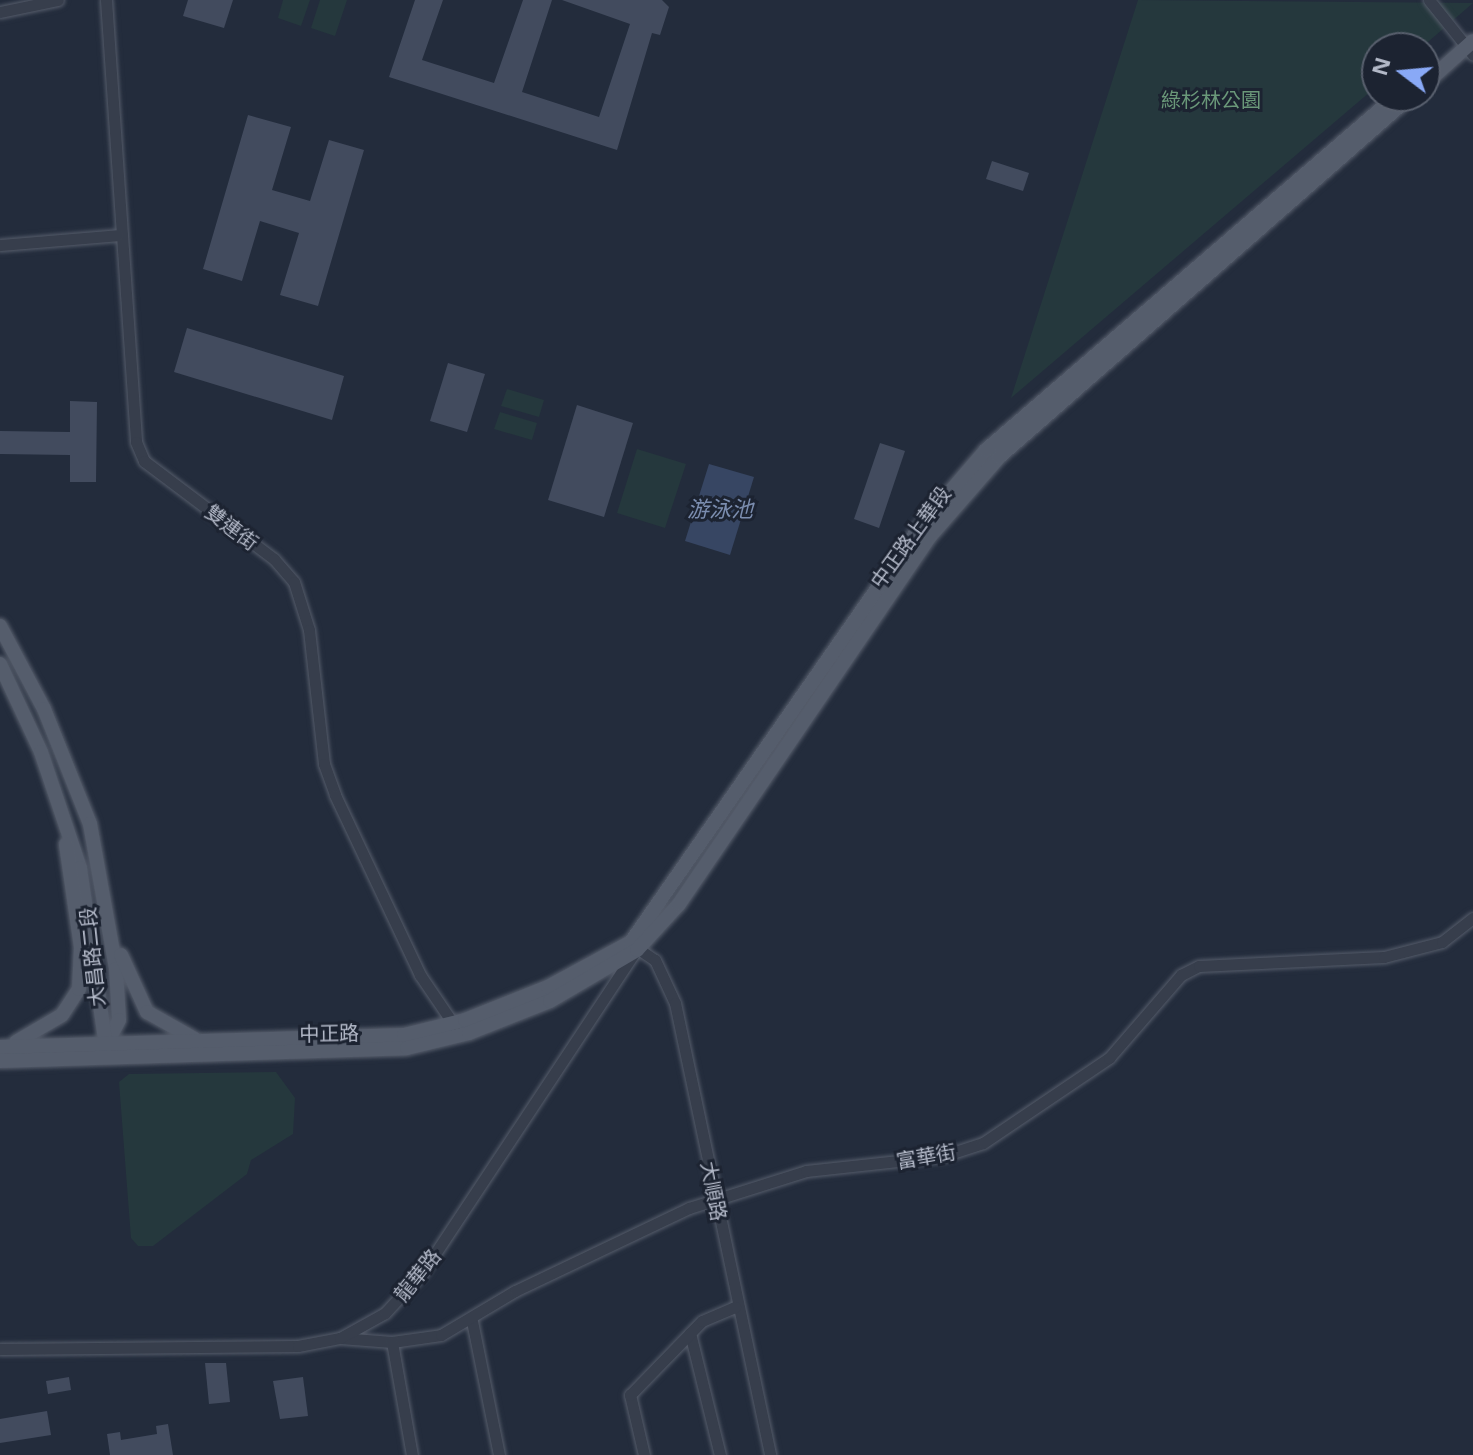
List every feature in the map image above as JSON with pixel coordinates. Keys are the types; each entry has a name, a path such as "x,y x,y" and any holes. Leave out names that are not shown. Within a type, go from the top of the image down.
{"main road":[{"path":"1441,61 1469,43"},
{"path":"1441,69 1469,43"},
{"name":"中正路上華段","path":"634,946 920,527 986,450 1377,112"},
{"name":"中正路上華段","path":"634,946 679,904 931,535 977,481 1069,394 1284,211 1393,112"},
{"name":"大昌路二段","path":"0,626 68,765 105,884 119,1020 106,1046"},
{"name":"大昌路二段","path":"0,664 61,804 80,868 106,1046"},
{"path":"0,1046 43,1030 79,989 81,947 61,804"},
{"path":"105,884 122,962 138,1001 156,1021 185,1037 215,1042"},
{"name":"中正路","path":"0,1061 369,1052 457,1030 634,946"},
{"name":"中正路","path":"0,1046 365,1039 457,1030"}],"street":[{"path":"0,12 58,0"},
{"name":"雙連街","path":"106,0 118,235 136,442 144,461 274,559 294,582 309,630 324,764 335,795 420,975 457,1030"},
{"path":"1429,0 1469,43"},
{"path":"0,245 118,235"},
{"name":"富華街","path":"340,1338 392,1342 441,1335 472,1321 515,1291 716,1200 806,1171 943,1156 983,1143 1109,1058 1181,975 1199,966 1384,957 1442,942 1473,918"},
{"name":"大順路","path":"634,946 655,960 675,1003 735,1307 770,1455"},
{"name":"龍華路","path":"0,1349 260,1349 340,1338 385,1313 423,1272 634,946"},
{"path":"644,1455 630,1395 690,1333 735,1307"},
{"path":"472,1321 499,1455"},
{"path":"690,1333 720,1455"},
{"path":"392,1342 412,1455"}],"green space":[{"path":"283,0 310,0 301,26 278,18"},
{"path":"320,0 347,0 335,36 311,28"},
{"name":"綠杉林公園","path":"1138,0 1473,3 1439,32 1361,32 1361,100 1011,398"},
{"path":"507,389 544,400 539,417 501,406"},
{"path":"500,412 537,423 532,440 494,429"},
{"path":"637,449 686,464 665,528 617,513"},
{"path":"276,1072 295,1098 293,1134 251,1160 247,1174 153,1246 138,1246 131,1238 119,1082 129,1074"}],"water":[{"name":"游泳池","path":"709,464 754,477 730,555 685,541"}],"building":[{"path":"188,0 233,0 224,28 183,16"},
{"path":"415,0 443,0 422,60 494,83 523,0 552,0 522,92 599,117 630,24 562,0 662,0 669,7 660,35 652,33 617,150 389,77"},
{"path":"248,115 291,127 272,190 310,201 329,140 364,150 318,306 280,295 299,233 260,221 242,281 203,269"},
{"path":"992,161 1029,173 1023,191 986,179"},
{"path":"187,328 344,376 332,420 174,372"},
{"path":"448,363 485,374 467,432 430,421"},
{"path":"70,401 97,402 96,482 70,482 70,455 0,454 0,431 70,432"},
{"path":"577,405 633,423 604,517 548,500"},
{"path":"880,443 905,451 879,528 854,519"},
{"path":"205,1363 226,1363 230,1402 209,1404"},
{"path":"69,1377 71,1390 48,1394 46,1381"},
{"path":"303,1377 308,1416 280,1419 273,1381"},
{"path":"47,1411 51,1435 0,1443 0,1419"},
{"path":"168,1424 173,1455 110,1455 107,1434 120,1432 121,1440 157,1434 156,1426"}]}
